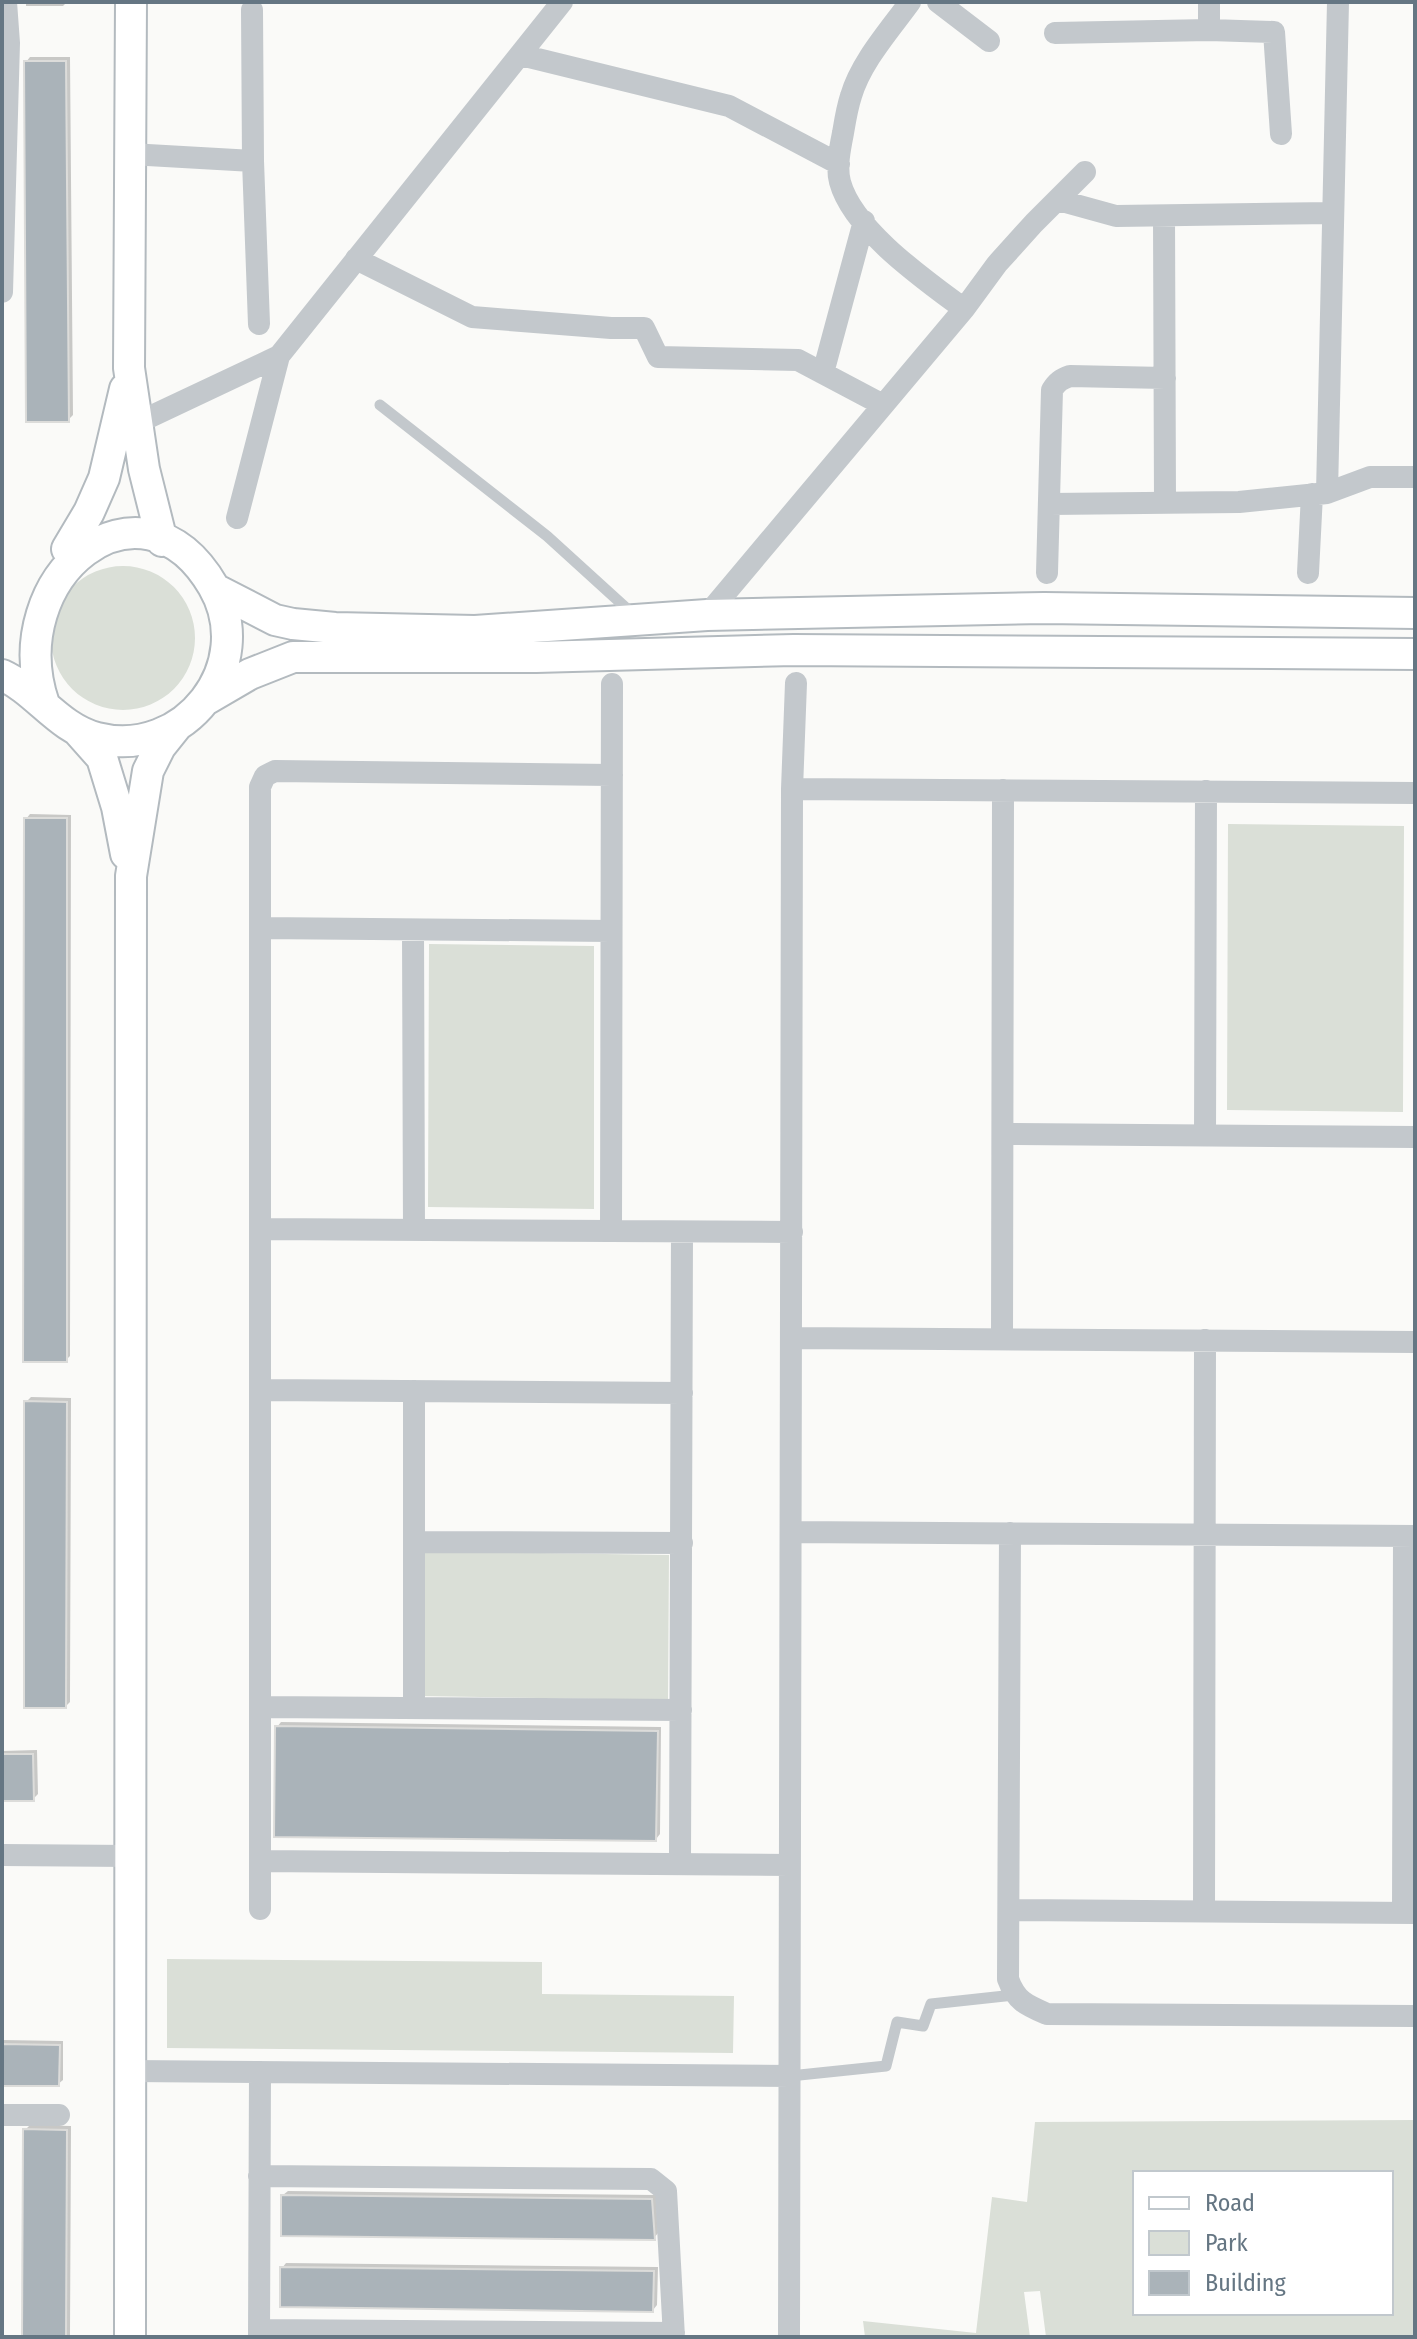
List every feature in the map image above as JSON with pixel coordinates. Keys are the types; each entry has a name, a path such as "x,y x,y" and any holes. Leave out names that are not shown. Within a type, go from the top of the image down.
{"main road":[{"path":"131,2 129,368 150,500 162,541"},
{"path":"67,549 89,512 104,478 129,368"},
{"path":"114,533 162,541 193,560 215,589 226,620 222,669 207,699 193,715 176,727 152,737 128,741 102,739 59,720 33,689 20,654 20,617 28,587 67,549 114,533"},
{"path":"215,589 275,620 335,628 475,631 707,615 1044,608 1415,613"},
{"path":"207,699 250,674 293,657 536,657 794,650 1415,654"},
{"path":"2,675 14,680 44,704"},
{"path":"130,2337 131,876 148,771 160,747 176,727"},
{"path":"78,731 102,758 107,770 131,876"}],"street":[{"path":"2,292 6,2"},
{"path":"237,518 279,356 562,2"},
{"path":"910,2 863,69 851,94 839,149 840,181 851,204 898,258 964,309"},
{"path":"938,2 989,41"},
{"path":"1209,2 1209,30"},
{"path":"1308,573 1319,493 1333,213 1338,2"},
{"path":"252,10 259,324"},
{"path":"1055,33 1274,32 1281,134"},
{"path":"521,55 729,106 839,164"},
{"path":"130,154 253,161"},
{"path":"707,615 964,309 997,264 1085,172"},
{"path":"1058,200 1116,216 1333,213"},
{"path":"1164,216 1165,502"},
{"path":"823,373 864,221"},
{"path":"356,259 472,317 644,328 658,357 798,360 883,405"},
{"path":"137,423 279,356"},
{"path":"1047,573 1052,390 1062,378 1070,376 1165,378"},
{"path":"1050,504 1239,502 1319,493 1370,477 1415,477"},
{"path":"789,2337 792,789 796,683"},
{"path":"611,1231 612,684"},
{"path":"260,1909 260,787 265,776 275,771 612,775"},
{"path":"792,789 1415,793"},
{"path":"1002,1339 1003,790"},
{"path":"1205,1135 1206,791"},
{"path":"261,928 611,931"},
{"path":"413,930 414,1230"},
{"path":"1003,1134 1415,1137"},
{"path":"262,1229 792,1232"},
{"path":"680,1864 682,1232"},
{"path":"791,1338 1415,1342"},
{"path":"1204,1911 1205,1340"},
{"path":"262,1390 682,1393"},
{"path":"414,1391 414,1708"},
{"path":"791,1532 1410,1536 1409,1912 1009,1910"},
{"path":"1010,1533 1008,1979 1014,1995 1047,2014 1415,2016"},
{"path":"414,1542 682,1543"},
{"path":"261,1707 681,1710"},
{"path":"2,1855 130,1856"},
{"path":"260,1861 789,1865"},
{"path":"130,2071 790,2076"},
{"path":"259,2176 651,2179 666,2191 674,2335 259,2334 259,2176 260,2072"},
{"path":"2,2115 59,2115"}],"lane":[{"path":"380,405 547,536 639,619"},
{"path":"790,2076 886,2066 897,2022 923,2026 931,2004 1014,1995"}],"green space":[{"path":"123,566 151,571 174,587 190,610 195,638 190,666 174,689 151,705 123,710 95,705 72,689 56,666 51,638 56,610 72,587 95,571"},
{"path":"1228,824 1404,826 1403,1112 1227,1110"},
{"path":"429,944 594,946 594,1209 428,1207"},
{"path":"423,1551 669,1555 668,1700 422,1696"},
{"path":"167,1959 542,1962 542,1994 734,1996 733,2053 167,2048"},
{"path":"1415,2120 1415,2337 1046,2337 1040,2291 1024,2292 1030,2337 865,2337 863,2321 976,2333 992,2197 1027,2202 1035,2122"}],"building":[{"path":"24,61 66,61 69,422 26,422"},
{"path":"24,818 67,818 67,1362 23,1362"},
{"path":"24,1401 67,1402 66,1708 24,1708"},
{"path":"275,1726 658,1731 656,1841 274,1837"},
{"path":"2,1754 33,1754 34,1801 2,1801"},
{"path":"2,2044 60,2045 59,2086 2,2086"},
{"path":"23,2129 67,2130 66,2337 22,2337"},
{"path":"281,2195 652,2199 655,2240 281,2236"},
{"path":"280,2267 654,2271 653,2312 280,2307"}]}
